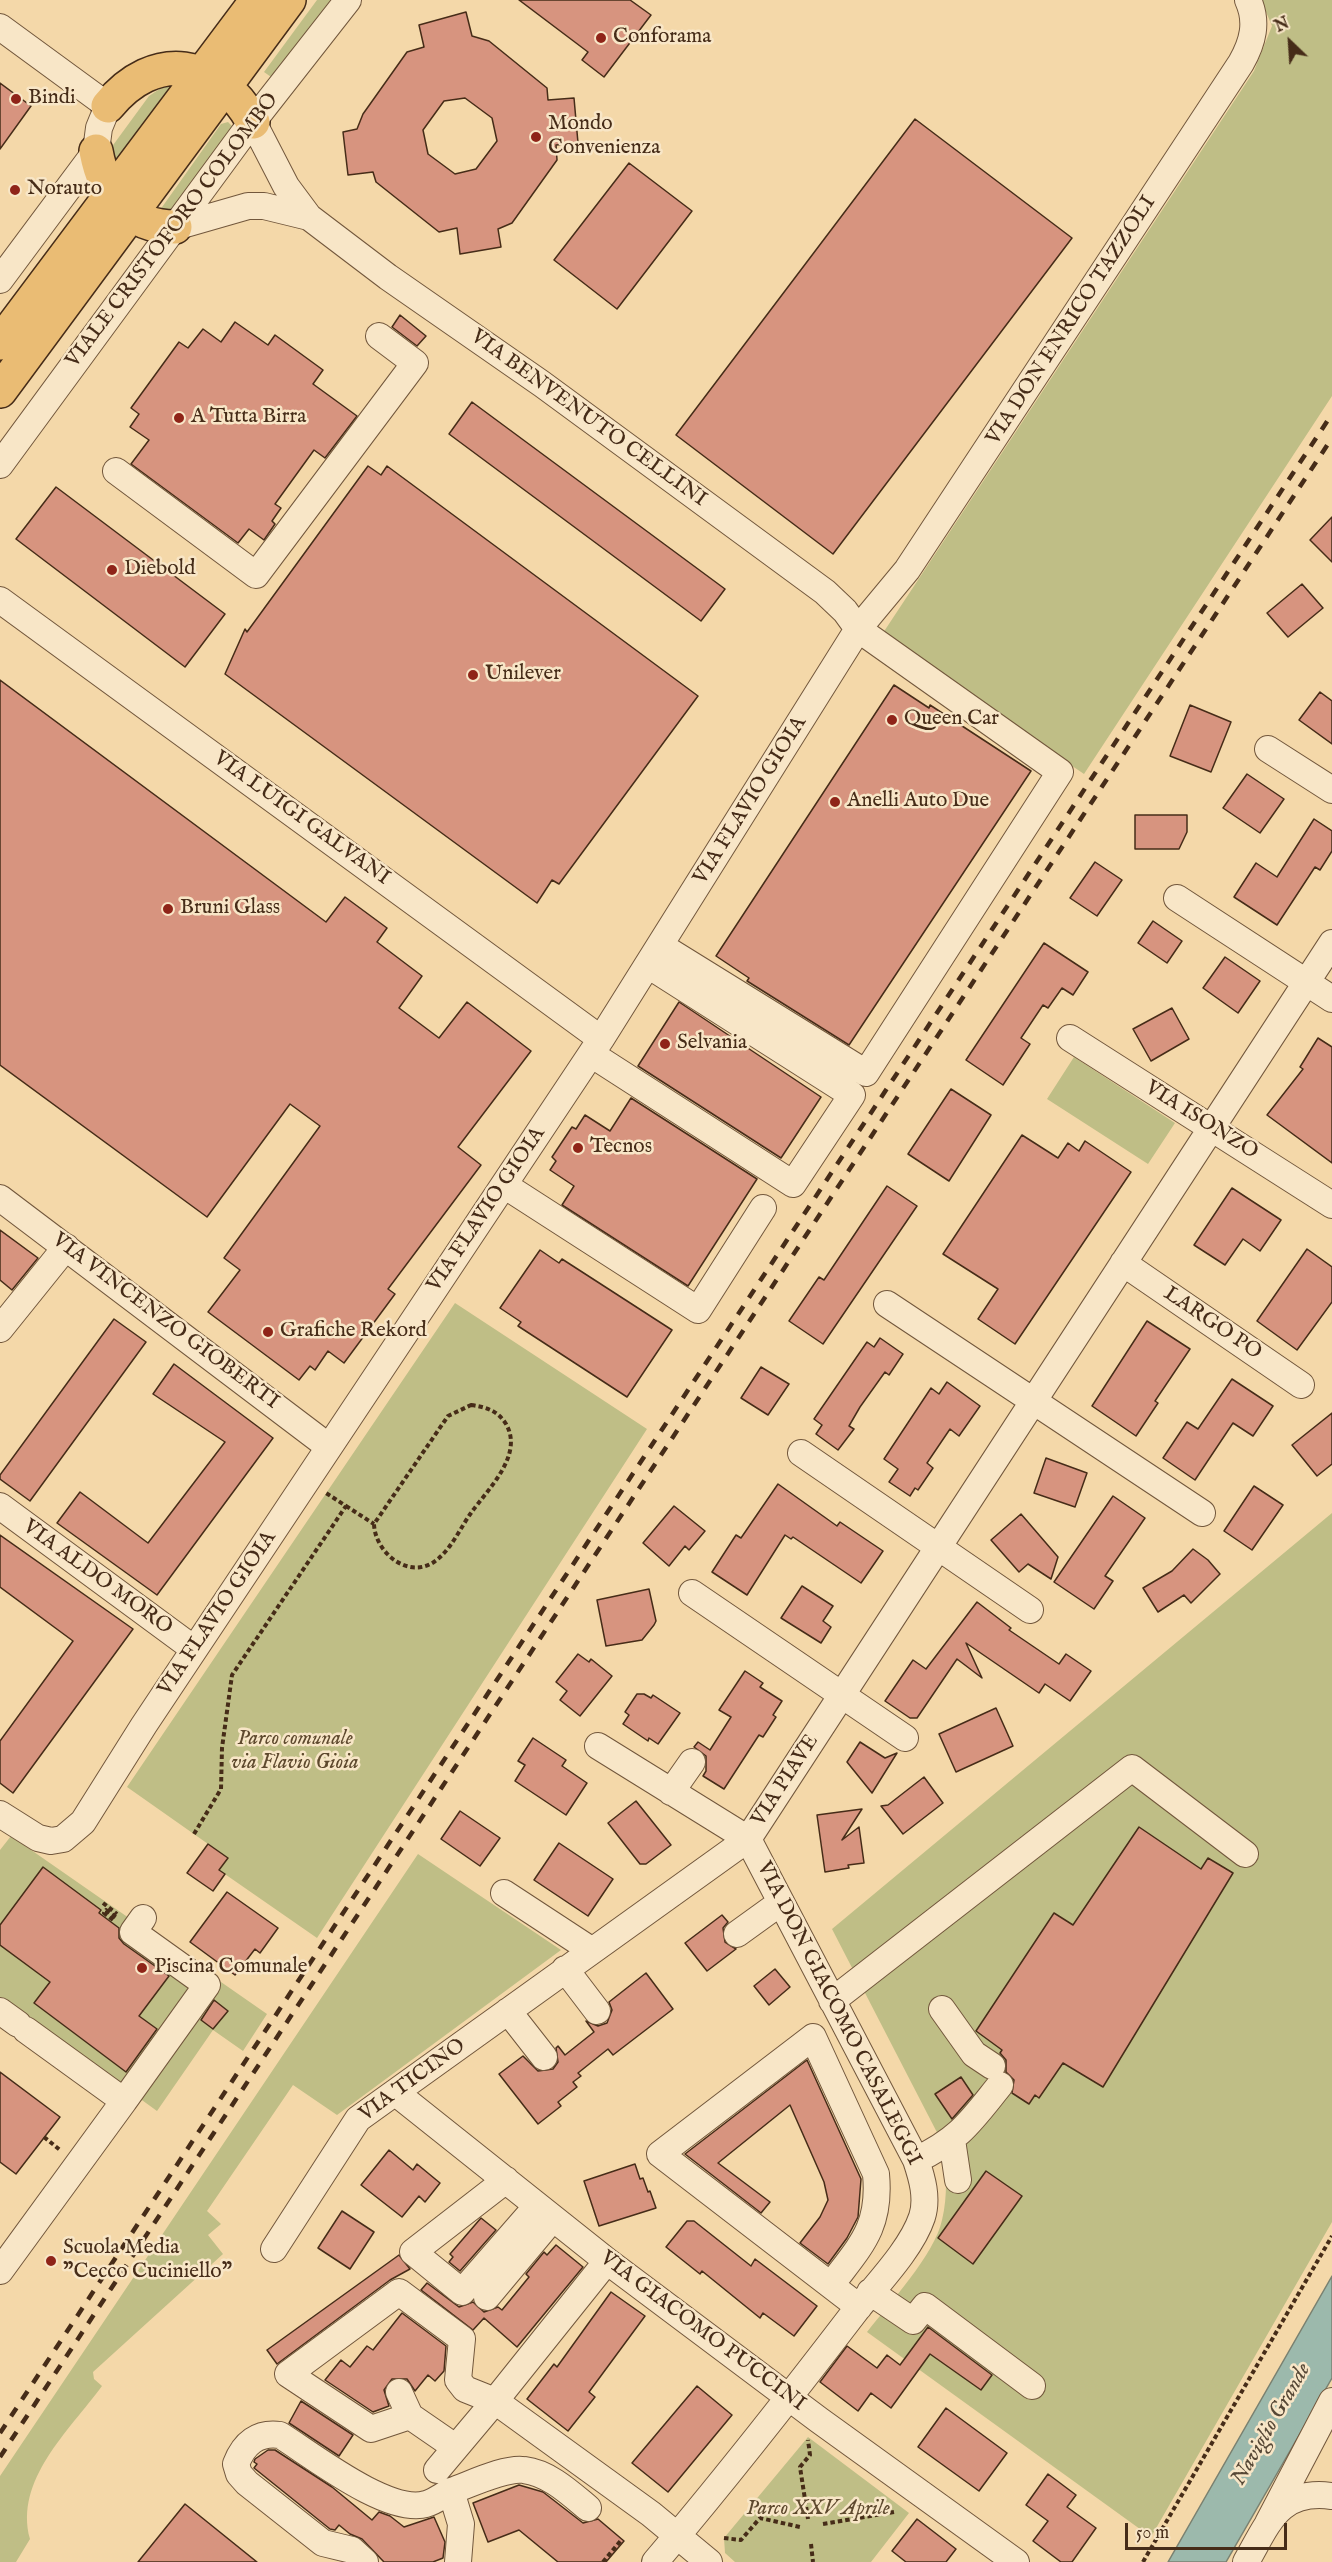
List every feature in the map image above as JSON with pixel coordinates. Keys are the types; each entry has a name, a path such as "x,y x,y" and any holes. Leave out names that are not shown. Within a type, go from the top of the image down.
{"main road":[{"path":"214,79 256,0"},
{"path":"0,391 121,204 214,79 289,0"},
{"path":"108,106 122,89 139,77 160,70 182,68 214,79 243,105 253,122"},
{"path":"96,151 100,174 121,204 161,227 176,227"},
{"path":"0,343 121,204"}],"street":[{"name":"VIALE CRISTOFORO COLOMBO","path":"0,465 253,122 348,0"},
{"name":"VIA DON ENRICO TAZZOLI","path":"858,629 907,570 1241,63 1251,41 1254,27 1248,0"},
{"path":"0,27 108,106 99,128 96,151 0,280"},
{"path":"253,122 286,186 309,218"},
{"path":"176,227 248,206 264,206 309,218"},
{"name":"VIA BENVENUTO CELLINI","path":"309,218 388,277 542,384 825,592 845,611 858,629 1060,772 866,1073 655,955"},
{"path":"116,471 256,575 415,363 379,336"},
{"name":"VIA LUIGI GALVANI","path":"0,600 596,1046 793,1184 852,1095 655,955"},
{"name":"VIA FLAVIO GIOIA","path":"0,1814 26,1833 51,1841 63,1839 83,1822 194,1649 596,1046 858,629"},
{"path":"1268,749 1332,790"},
{"path":"1177,898 1332,999"},
{"path":"1033,1401 1332,943"},
{"name":"VIA ISONZO","path":"1070,1038 1332,1204"},
{"path":"504,1185 698,1310 763,1208"},
{"name":"VIA VINCENZO GIOBERTI","path":"0,1198 329,1447"},
{"path":"0,1329 66,1247"},
{"name":"LARGO PO","path":"1123,1263 1301,1385"},
{"path":"887,1304 1202,1513"},
{"name":"VIA PIAVE","path":"598,1746 748,1839 1033,1401"},
{"path":"801,1453 1030,1610"},
{"name":"VIA ALDO MORO","path":"0,1506 194,1649"},
{"path":"692,1593 905,1738"},
{"path":"671,1792 692,1762"},
{"path":"832,2001 1132,1768 1245,1854"},
{"name":"VIA DON GIACOMO CASALEGGI","path":"656,2562 789,2398 915,2234 922,2215 925,2195 916,2160 748,1839"},
{"name":"VIA TICINO","path":"274,2249 358,2119 748,1839"},
{"path":"504,1893 591,1950"},
{"path":"737,1934 780,1903"},
{"path":"0,2271 207,1985 133,1932 143,1918"},
{"path":"565,1970 597,2011"},
{"path":"916,2160 952,2140 996,2075 974,2054 942,2009"},
{"path":"508,2011 544,2057"},
{"path":"15,2022 123,2101"},
{"path":"831,2285 871,2230 878,2188 876,2174 818,2033 660,2154 831,2285 913,2321 925,2306 1032,2386"},
{"name":"VIA GIACOMO PUCCINI","path":"396,2093 607,2261 789,2398 1016,2562"},
{"path":"952,2140 958,2180"},
{"path":"506,2180 413,2252 462,2292 545,2212"},
{"path":"488,2297 545,2212"},
{"path":"437,2470 607,2261"},
{"path":"410,2416 371,2429 288,2374 399,2292 462,2339 459,2380 465,2389 495,2401 678,2535 709,2562"},
{"path":"399,2392 410,2416 455,2447"},
{"path":"1246,2562 1332,2401"},
{"path":"365,2562 352,2550 323,2543 246,2483 239,2474 236,2464 248,2444 266,2433 280,2435 374,2495 409,2504 425,2505 451,2491 498,2475 523,2470 558,2483 588,2508"},
{"path":"451,2491 462,2524 458,2562"},
{"path":"1268,2523 1279,2510 1302,2495 1332,2496"}],"path":[{"path":"326,1493 374,1524 380,1546 396,1562 419,1566 440,1558 508,1459 510,1434 502,1419 488,1408 471,1406 448,1416 374,1524"},
{"path":"194,1834 220,1789 222,1748 232,1675 346,1506"},
{"path":"1143,2562 1332,2236"},
{"path":"808,2519 800,2467 810,2455 808,2437 819,2420"},
{"path":"823,2524 894,2512"},
{"path":"724,2538 741,2540 760,2518 800,2528"},
{"path":"603,2562 622,2539"},
{"path":"811,2544 813,2562"}],"green space":[{"path":"317,0 333,0 274,79 264,72"},
{"path":"1261,0 1332,0 1332,396 1084,774 881,636 1254,71 1272,26"},
{"path":"167,84 176,86 108,176 108,152 149,96"},
{"path":"228,122 233,127 172,214 160,210 221,124"},
{"path":"1074,1057 1175,1123 1148,1164 1047,1099"},
{"name":"Parco comunale via Flavio Gioia","path":"455,1303 647,1429 317,1938 219,1870 228,1858 127,1787"},
{"path":"1332,1513 1332,2222 1151,2537 867,2332 921,2263 938,2233 946,2192 944,2146 832,1929"},
{"path":"11,1836 267,2014 243,2051 213,2030 157,2111 0,1997 0,1850"},
{"path":"418,1854 561,1950 337,2115 293,2085 207,2211 221,2224 208,2235 223,2254 93,2372 94,2379 102,2386 60,2439 37,2477 30,2497 27,2517 30,2539 16,2562 0,2562 0,2476"},
{"name":"Parco XXV Aprile","path":"808,2437 909,2513 871,2562 735,2562 725,2553 724,2538"}],"water":[{"name":"Naviglio Grande","path":"1332,2276 1332,2378 1226,2562 1168,2562"}],"building":[{"name":"Conforama","path":"519,0 630,0 651,15 604,77 582,60 588,52"},
{"name":"Mondo Convenienza","path":"466,12 472,36 489,41 547,88 548,100 574,98 578,143 556,145 557,160 512,223 498,229 501,247 460,254 457,228 439,232 376,182 373,172 348,175 343,132 357,129 363,114 407,52 424,47 419,25","holes":["465,98 492,118 497,141 476,169 455,174 428,154 423,130 444,101"]},
{"path":"0,83 31,106 0,149"},
{"path":"915,119 1072,238 833,554 676,435"},
{"path":"629,163 692,211 617,309 554,260"},
{"path":"400,315 426,336 417,346 392,327"},
{"path":"235,322 268,345 275,335 323,370 313,384 357,416 325,458 314,450 275,504 281,508 272,521 275,524 264,540 249,529 238,543 131,464 149,440 130,427 139,414 131,408 179,342 188,348 203,329 221,342"},
{"path":"472,402 725,589 701,621 449,434"},
{"name":"Unilever","path":"368,466 381,475 387,466 698,696 559,884 552,880 537,903 225,674 245,629 247,632"},
{"name":"Diebold","path":"56,487 225,614 185,667 16,539"},
{"path":"1332,517 1332,562 1310,540"},
{"path":"1302,584 1323,608 1288,637 1267,613"},
{"path":"0,680 326,922 345,897 387,928 377,942 422,976 399,1008 439,1038 467,1002 531,1051 458,1147 481,1165 388,1289 395,1294 344,1363 328,1351 315,1370 310,1366 299,1380 208,1312 240,1270 224,1258 320,1126 290,1104 207,1217 0,1065"},
{"path":"894,685 929,708 930,705 1031,771 849,1045 747,981 749,978 716,956"},
{"path":"1320,692 1332,701 1332,744 1299,720"},
{"path":"1190,705 1231,722 1211,772 1170,756"},
{"path":"1247,774 1284,799 1260,833 1223,808"},
{"path":"1135,815 1187,815 1187,832 1179,849 1135,849"},
{"path":"1314,819 1332,831 1332,851 1320,870 1315,867 1277,925 1234,897 1256,863 1277,877"},
{"path":"1095,862 1122,880 1097,916 1070,898"},
{"path":"1153,921 1182,941 1167,963 1138,943"},
{"path":"1044,943 1088,972 1073,995 1062,988 1048,1008 1043,1005 1021,1038 1030,1044 1003,1085 966,1060"},
{"path":"1225,957 1260,981 1238,1013 1203,988"},
{"path":"679,1002 821,1097 781,1158 638,1066"},
{"path":"1172,1008 1189,1039 1151,1061 1133,1029"},
{"path":"1318,1038 1332,1047 1332,1163 1267,1115 1303,1069 1300,1067"},
{"path":"951,1089 991,1115 949,1181 908,1154"},
{"path":"631,1098 757,1179 688,1286 562,1205 574,1186 550,1170 556,1161 552,1157 572,1127 576,1129 585,1115 610,1131"},
{"path":"1022,1135 1058,1158 1068,1143 1079,1151 1085,1141 1131,1172 1015,1344 978,1319 998,1289 943,1254"},
{"path":"887,1186 917,1206 823,1344 789,1321 819,1277 824,1280"},
{"path":"1232,1188 1281,1220 1260,1251 1243,1239 1225,1265 1194,1245"},
{"path":"0,1230 38,1258 12,1290 0,1280"},
{"path":"1307,1249 1332,1267 1332,1302 1297,1350 1257,1321"},
{"path":"540,1250 559,1263 562,1259 672,1330 627,1397 518,1326 521,1322 500,1308"},
{"path":"114,1319 146,1342 30,1501 0,1479 0,1475"},
{"path":"1147,1321 1190,1349 1155,1401 1158,1403 1136,1436 1092,1406"},
{"path":"880,1338 903,1354 889,1375 885,1372 860,1407 849,1426 854,1429 838,1450 816,1434 822,1425 814,1419 867,1342 874,1347"},
{"path":"174,1364 273,1438 157,1595 57,1523 80,1492 148,1543 225,1442 153,1394"},
{"path":"761,1367 789,1384 768,1415 741,1398"},
{"path":"1232,1379 1273,1406 1253,1436 1233,1423 1195,1480 1163,1458 1187,1422 1198,1429"},
{"path":"947,1382 980,1406 959,1436 950,1429 927,1463 933,1468 918,1490 915,1488 910,1496 889,1482 898,1469 884,1459 931,1388 939,1394"},
{"path":"1332,1413 1332,1464 1317,1476 1292,1445"},
{"path":"1046,1458 1087,1473 1075,1507 1034,1493"},
{"path":"778,1484 837,1526 840,1522 883,1551 861,1583 793,1537 791,1539 785,1535 747,1595 712,1572 736,1535 741,1538"},
{"path":"1254,1486 1283,1505 1252,1550 1224,1531"},
{"path":"1113,1496 1145,1518 1105,1576 1113,1581 1094,1609 1054,1582"},
{"path":"674,1506 705,1531 689,1550 685,1546 669,1566 643,1543"},
{"path":"1021,1514 1058,1557 1051,1579 1028,1564 1019,1572 991,1540"},
{"path":"0,1535 133,1629 13,1793 0,1783 0,1741 73,1641 0,1587"},
{"path":"1193,1549 1208,1560 1220,1574 1191,1603 1184,1595 1158,1612 1143,1588 1172,1571"},
{"path":"802,1586 833,1606 823,1621 831,1627 821,1643 781,1618"},
{"path":"649,1589 656,1621 654,1625 642,1640 606,1646 597,1600"},
{"path":"977,1602 1011,1628 1009,1630 1059,1664 1066,1654 1091,1671 1070,1701 1045,1684 1039,1693 966,1643 982,1678 957,1659 917,1718 910,1718 885,1701 913,1660 926,1669"},
{"path":"578,1654 589,1662 591,1659 612,1676 580,1716 560,1700 567,1691 556,1682"},
{"path":"745,1671 763,1683 760,1687 782,1701 773,1715 776,1717 763,1737 759,1735 724,1789 703,1776 706,1771 706,1756 694,1747 698,1742 710,1750 731,1717 719,1710"},
{"path":"637,1694 644,1694 651,1698 653,1695 680,1713 658,1744 649,1738 648,1741 623,1724 629,1715 625,1712"},
{"path":"996,1708 1013,1746 956,1772 939,1734"},
{"path":"533,1738 566,1760 562,1766 587,1783 566,1815 515,1781 525,1765 518,1761"},
{"path":"860,1742 885,1758 897,1753 872,1793 847,1762"},
{"path":"924,1777 943,1803 903,1834 881,1806 888,1805"},
{"path":"636,1801 671,1845 646,1864 640,1864 608,1823"},
{"path":"862,1809 842,1840 859,1827 864,1863 825,1872 817,1815"},
{"path":"460,1811 500,1838 480,1866 441,1839"},
{"path":"1139,1827 1201,1869 1208,1858 1233,1873 1103,2087 1063,2063 1039,2098 1035,2095 1029,2104 1012,2093 1014,2080 1006,2072 1006,2060 1000,2053 1002,2050 976,2031 1054,1913 1073,1925"},
{"path":"559,1843 613,1879 588,1916 534,1880"},
{"path":"208,1844 228,1858 219,1870 225,1874 213,1891 187,1873"},
{"name":"Piscina Comunale","path":"43,1867 101,1910 99,1913 119,1928 119,1938 124,1944 169,1976 139,2016 157,2029 126,2072 34,2003 50,1982 0,1945 0,1925"},
{"path":"227,1892 278,1928 260,1953 255,1949 235,1975 190,1942"},
{"path":"722,1915 728,1922 723,1928 725,1942 736,1949 707,1971 685,1943"},
{"path":"775,1969 790,1987 769,2005 754,1986"},
{"path":"646,1973 673,2009 613,2055 608,2049 578,2073 581,2076 573,2082 577,2087 558,2102 561,2106 538,2124 499,2074 523,2056 538,2071 553,2069 558,2062 556,2048 558,2046 565,2055 594,2032 586,2021 598,2026 607,2023 612,2010 609,2002"},
{"path":"214,2000 228,2011 213,2029 201,2020"},
{"path":"807,2060 861,2179 858,2217 847,2238 828,2264 800,2243 820,2217 828,2200 824,2182 790,2105 718,2163 770,2202 761,2213 685,2154"},
{"path":"0,2072 60,2117 16,2174 0,2162"},
{"path":"961,2077 973,2095 952,2119 935,2094"},
{"path":"389,2150 413,2170 417,2164 440,2183 425,2202 419,2196 402,2217 361,2185"},
{"path":"635,2164 640,2179 643,2178 656,2208 599,2226 584,2181"},
{"path":"986,2171 1022,2196 973,2264 938,2238"},
{"path":"342,2211 374,2232 350,2269 318,2248"},
{"path":"481,2218 496,2230 460,2271 449,2262 453,2257 450,2254"},
{"path":"687,2221 694,2221 751,2266 755,2259 817,2306 794,2336 763,2313 760,2318 702,2271 700,2274 666,2247"},
{"path":"556,2245 583,2267 517,2347 484,2318 473,2330 421,2290 427,2283 459,2307 473,2302 484,2312 498,2307 502,2310 529,2277 526,2274 544,2252 547,2255"},
{"path":"399,2255 410,2269 390,2280 277,2364 267,2350"},
{"path":"611,2292 645,2316 589,2392 595,2397 568,2431 527,2399 554,2364 557,2367"},
{"path":"402,2313 446,2346 444,2371 435,2381 428,2375 415,2391 407,2379 392,2379 384,2390 389,2406 373,2412 325,2380 341,2360 350,2367 367,2346 373,2350"},
{"path":"928,2327 992,2375 981,2390 930,2354 891,2408 871,2393 858,2411 820,2382 847,2346 877,2368 887,2355 900,2365"},
{"path":"697,2386 732,2415 668,2492 632,2463"},
{"path":"301,2401 353,2435 339,2456 289,2423"},
{"path":"946,2408 1007,2453 979,2491 918,2447"},
{"path":"268,2450 275,2450 332,2487 372,2520 379,2512 390,2516 404,2527 434,2517 445,2542 443,2558 433,2562 384,2562 362,2539 350,2534 339,2525 335,2530 330,2529 254,2468 257,2464 254,2462 255,2459"},
{"path":"1048,2474 1076,2495 1067,2507 1096,2528 1072,2562 1061,2562 1033,2541 1048,2521 1026,2505"},
{"path":"519,2485 543,2492 583,2523 598,2519 624,2541 606,2562 558,2562 519,2530 488,2542 473,2503"},
{"path":"185,2504 257,2562 138,2562"},
{"path":"917,2519 956,2549 946,2562 906,2562 892,2551"}],"railway":[{"path":"0,2433 1332,414"},
{"path":"0,2457 1332,438"}],"place":[{"name":"Conforama","path":"601,38"},
{"name":"Bindi","path":"16,99"},
{"name":"Mondo Convenienza","path":"536,137"},
{"name":"Norauto","path":"15,190"},
{"name":"A Tutta Birra","path":"179,418"},
{"name":"Diebold","path":"112,570"},
{"name":"Unilever","path":"473,675"},
{"name":"Queen Car","path":"892,720"},
{"name":"Anelli Auto Due","path":"835,802"},
{"name":"Bruni Glass","path":"168,909"},
{"name":"Selvania","path":"665,1044"},
{"name":"Tecnos","path":"578,1148"},
{"name":"Grafiche Rekord","path":"268,1332"},
{"name":"Piscina Comunale","path":"142,1968"},
{"name":"Scuola Media \"Cecco Cuciniello\"","path":"51,2261"}]}
